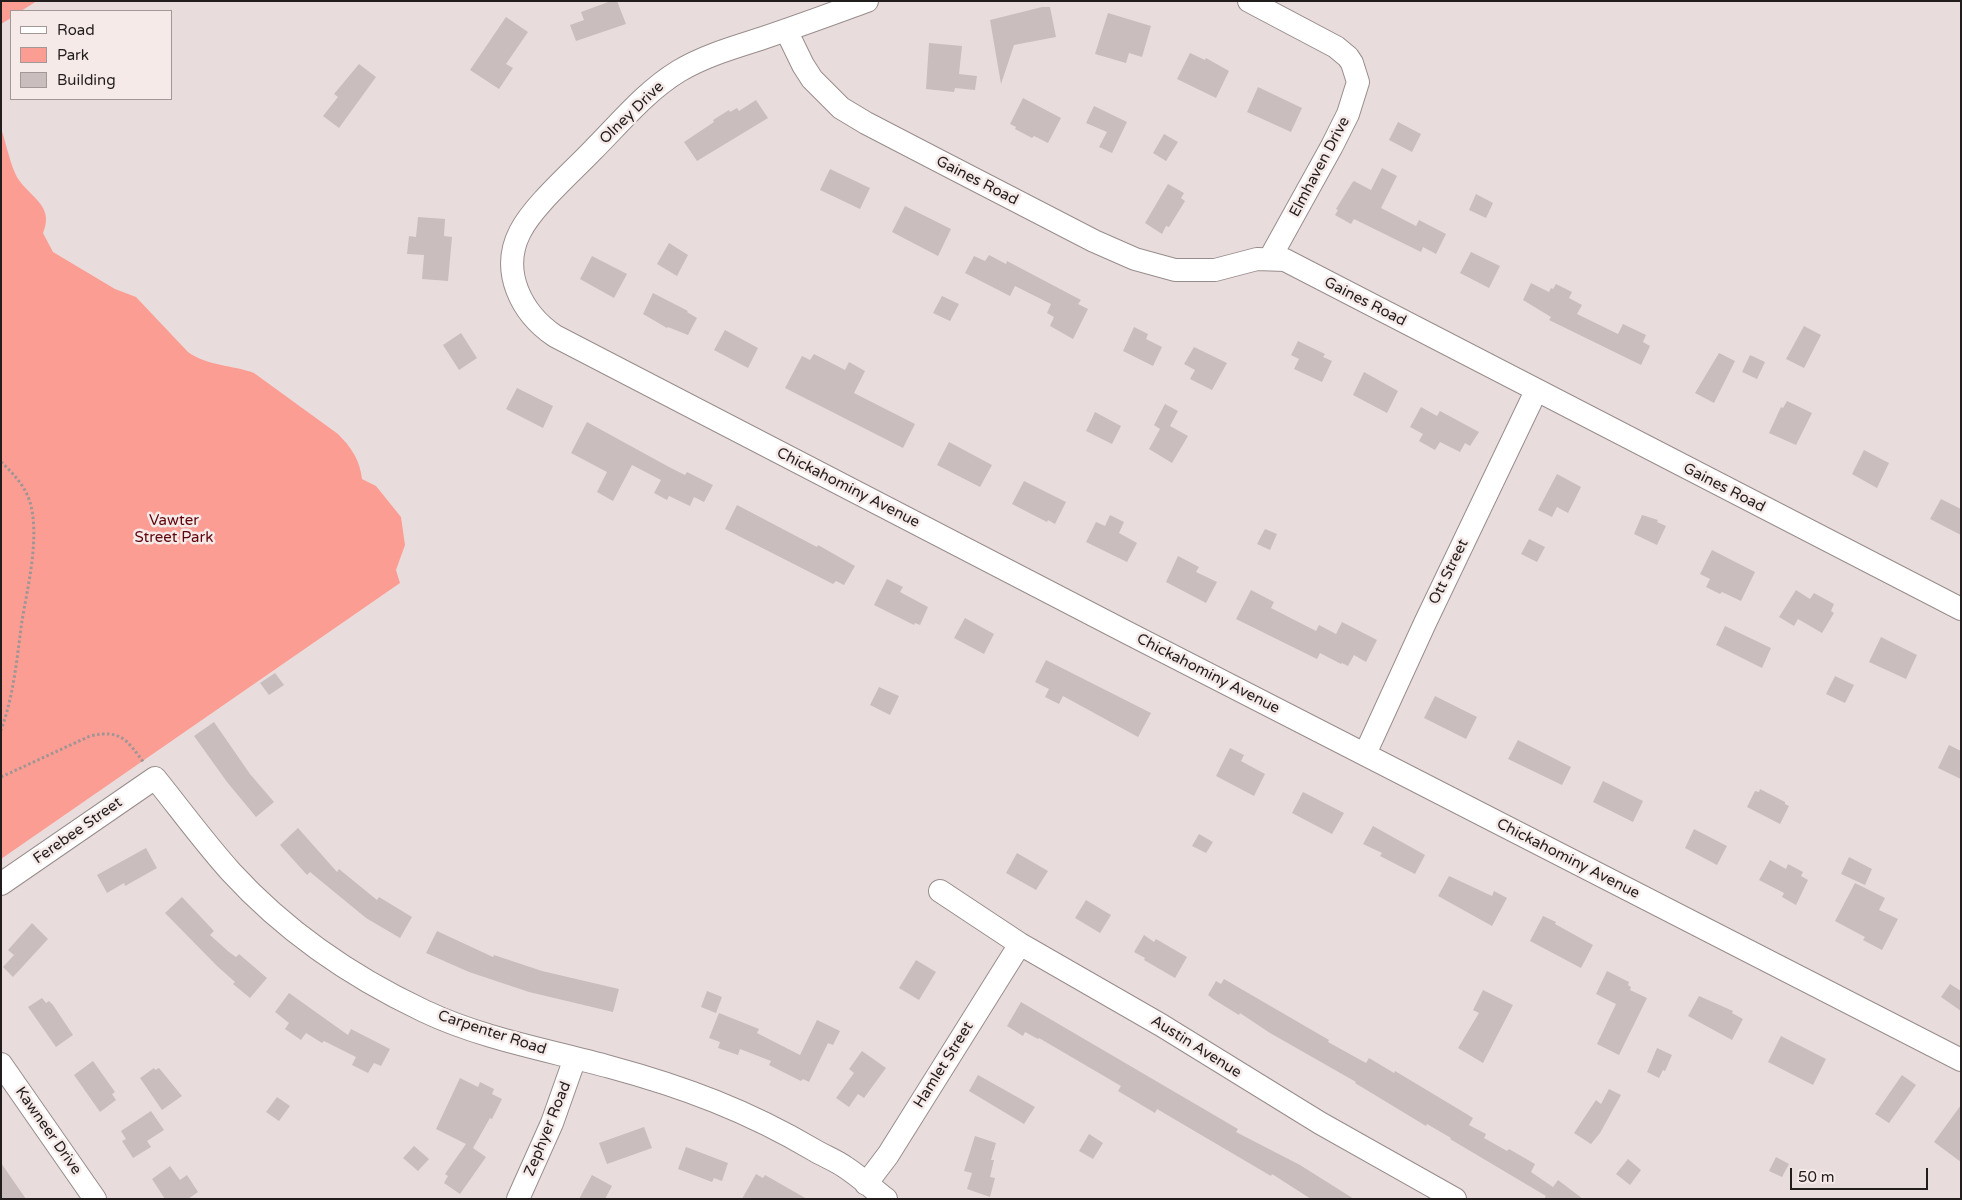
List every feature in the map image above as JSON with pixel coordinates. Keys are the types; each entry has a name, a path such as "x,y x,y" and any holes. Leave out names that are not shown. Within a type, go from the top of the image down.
{"street":[{"name":"Olney Drive","path":"517,241 519,232 542,203 651,91 679,71 706,57 867,1"},
{"name":"Elmhaven Drive","path":"1249,1 1336,47 1348,57 1356,72 1358,82 1348,114 1301,205 1270,258"},
{"name":"Gaines Road","path":"786,30 812,79 841,108 866,123 1094,241 1135,259 1175,270 1215,270 1257,259 1285,260 1961,609"},
{"name":"Chickahominy Avenue","path":"517,241 512,262 512,276 519,296 529,313 542,327 555,336 1118,628 1961,1060"},
{"name":"Ott Street","path":"1364,754 1536,391"},
{"name":"Ferebee Street","path":"1,884 155,778"},
{"name":"Carpenter Road","path":"155,778 200,836 232,873 275,916 330,957 377,987 453,1023 505,1041 575,1058 696,1093 750,1115 844,1166 886,1199"},
{"name":"Austin Avenue","path":"940,891 1020,944 1161,1025 1320,1123 1455,1199"},
{"name":"Hamlet Street","path":"866,1184 888,1155 1020,944"},
{"name":"Zephyer Road","path":"518,1199 552,1123 575,1058"},
{"name":"Kawneer Drive","path":"1,1064 96,1199"}],"path":[{"path":"1,462 14,475 26,492 33,515 33,530 32,554 12,689 1,730"},
{"path":"1,777 90,736 105,733 117,735 126,740 155,778"}],"green space":[{"path":"1,1 37,1 23,10 10,10 10,19 1,24"},
{"name":"Vawter Street Park","path":"1,128 15,173 25,188 38,200 46,214 43,233 53,252 115,289 136,297 195,357 254,373 338,434 354,454 362,479 376,486 401,517 405,545 396,570 400,583 1,859"}],"building":[{"path":"611,1 617,1 626,24 576,41 570,25 584,20 581,12"},
{"path":"1042,7 1050,7 1056,37 1014,45 1001,84 990,20"},
{"path":"1108,13 1151,26 1142,57 1129,53 1126,63 1095,54"},
{"path":"506,17 528,32 506,64 513,68 499,89 470,70"},
{"path":"929,43 962,46 959,74 977,76 975,90 955,88 954,92 926,89"},
{"path":"1190,53 1205,60 1206,58 1229,71 1216,98 1177,79"},
{"path":"359,64 376,77 339,128 323,116 338,97 334,94"},
{"path":"1258,87 1302,108 1291,132 1247,112"},
{"path":"1023,98 1061,118 1048,143 1034,136 1032,138 1015,129 1016,127 1010,124"},
{"path":"756,100 768,118 697,161 684,142 729,110 730,112 737,108 739,111"},
{"path":"1094,106 1127,122 1112,153 1099,147 1107,132 1086,123"},
{"path":"1398,122 1421,134 1412,152 1389,140"},
{"path":"1164,134 1178,142 1166,161 1153,153"},
{"path":"1382,168 1397,176 1381,208 1416,226 1419,220 1446,234 1436,254 1423,247 1421,252 1354,219 1351,224 1335,215 1338,210 1336,209 1354,181 1371,190"},
{"path":"830,169 870,188 860,209 820,190"},
{"path":"1168,184 1184,193 1181,198 1185,201 1169,227 1166,226 1162,234 1145,223"},
{"path":"1476,194 1493,203 1486,218 1469,210"},
{"path":"905,206 951,229 938,256 892,232"},
{"path":"418,217 445,219 444,236 452,237 448,281 422,279 424,255 407,254 409,236 416,237"},
{"path":"669,243 688,255 677,276 657,264"},
{"path":"1471,252 1500,266 1489,288 1460,273"},
{"path":"989,255 1006,264 1007,261 1081,300 1078,304 1088,309 1073,339 1050,326 1054,317 1047,313 1051,304 1015,286 1010,296 965,273 974,256 985,261"},
{"path":"592,256 627,274 614,298 580,279"},
{"path":"1531,283 1549,292 1556,284 1572,292 1569,298 1582,305 1577,314 1618,334 1623,324 1646,335 1643,342 1650,346 1641,365 1549,320 1551,317 1523,300"},
{"path":"653,293 688,311 697,318 688,335 667,328 643,314"},
{"path":"942,296 959,304 950,321 933,313"},
{"path":"1804,326 1821,335 1804,368 1786,359"},
{"path":"1134,327 1148,334 1146,339 1162,347 1153,366 1123,351"},
{"path":"725,330 758,348 748,368 714,350"},
{"path":"461,333 477,358 459,370 443,345"},
{"path":"1298,341 1325,354 1323,357 1332,361 1322,382 1294,369 1299,359 1291,355"},
{"path":"1194,347 1227,363 1212,390 1190,379 1195,370 1184,364"},
{"path":"1719,353 1735,361 1714,403 1695,393"},
{"path":"814,354 845,370 849,362 865,371 854,393 915,424 903,448 785,388 802,356 810,360"},
{"path":"1750,355 1765,362 1757,379 1742,372"},
{"path":"1364,372 1398,391 1387,413 1353,395"},
{"path":"517,388 553,406 543,428 506,409"},
{"path":"1787,401 1812,413 1796,445 1769,433 1781,407 1783,408"},
{"path":"1165,404 1178,411 1170,426 1188,436 1172,463 1149,449 1160,429 1154,425"},
{"path":"1421,407 1437,416 1440,411 1479,432 1470,446 1465,443 1460,452 1440,442 1435,450 1419,441 1423,434 1410,427"},
{"path":"1095,412 1121,426 1112,444 1086,431"},
{"path":"587,422 685,475 687,472 713,485 704,502 694,497 690,506 669,496 667,500 654,493 661,480 632,465 613,501 597,492 607,472 571,453"},
{"path":"949,442 992,465 980,487 937,465"},
{"path":"1864,450 1889,463 1877,488 1852,474"},
{"path":"1557,474 1581,487 1568,513 1557,507 1552,517 1538,510"},
{"path":"1024,481 1066,502 1055,524 1048,520 1047,522 1012,504"},
{"path":"1941,499 1961,509 1961,535 1930,519"},
{"path":"737,505 817,547 818,545 855,566 844,585 836,581 833,584 725,529"},
{"path":"1110,515 1124,522 1119,533 1137,543 1127,562 1086,542 1096,522 1105,526"},
{"path":"1642,515 1658,520 1657,522 1666,526 1657,545 1634,534"},
{"path":"1265,529 1277,534 1270,550 1257,544"},
{"path":"1529,539 1545,547 1537,562 1521,554"},
{"path":"1712,550 1755,572 1741,601 1706,587 1710,579 1700,574"},
{"path":"1178,556 1199,567 1196,572 1217,582 1206,603 1166,582"},
{"path":"887,579 903,587 900,592 928,607 920,625 915,623 914,625 874,605"},
{"path":"1251,590 1274,602 1271,608 1316,631 1319,625 1336,634 1342,622 1377,640 1366,662 1354,655 1348,666 1320,653 1317,659 1236,619"},
{"path":"1796,590 1810,599 1814,593 1834,604 1831,611 1834,613 1822,633 1798,619 1794,626 1779,617"},
{"path":"965,618 994,634 984,654 954,638"},
{"path":"1725,626 1771,648 1762,668 1716,645"},
{"path":"1881,637 1917,655 1906,679 1869,662"},
{"path":"1046,660 1151,713 1138,737 1063,696 1059,704 1045,697 1049,689 1035,682"},
{"path":"275,673 284,685 269,695 260,683"},
{"path":"1835,676 1854,685 1845,703 1826,694"},
{"path":"879,687 899,696 890,715 870,705"},
{"path":"1435,696 1477,717 1466,739 1424,718"},
{"path":"214,722 250,774 274,802 256,817 227,782 194,736"},
{"path":"1518,740 1571,767 1562,785 1508,759"},
{"path":"1949,745 1961,751 1961,779 1938,768"},
{"path":"1230,748 1244,755 1241,761 1265,774 1254,796 1216,776"},
{"path":"1603,781 1643,801 1633,822 1593,802"},
{"path":"1760,789 1789,806 1780,824 1747,807 1755,791 1759,792"},
{"path":"1303,792 1344,813 1332,834 1292,813"},
{"path":"1373,826 1425,855 1415,874 1380,856 1382,853 1363,844"},
{"path":"298,828 337,872 339,869 377,900 379,897 412,917 400,938 366,918 310,872 307,875 280,845"},
{"path":"1694,829 1727,846 1717,865 1685,848"},
{"path":"1199,834 1213,842 1206,853 1192,846"},
{"path":"146,848 157,868 125,886 124,883 107,893 97,875"},
{"path":"1017,853 1048,871 1036,890 1006,873"},
{"path":"1849,857 1872,869 1865,885 1841,874"},
{"path":"1770,860 1786,869 1788,864 1803,872 1801,876 1808,880 1796,905 1782,897 1784,893 1759,880"},
{"path":"1449,876 1492,896 1494,891 1507,898 1492,926 1438,896"},
{"path":"1855,883 1885,898 1879,910 1898,919 1882,950 1863,940 1865,937 1835,921"},
{"path":"182,897 214,931 210,935 236,957 239,954 267,978 250,998 233,984 235,982 165,913"},
{"path":"1086,900 1111,915 1100,933 1075,918"},
{"path":"1543,916 1593,945 1581,968 1530,941"},
{"path":"32,923 48,939 13,977 3,967 14,955 8,950"},
{"path":"437,931 493,957 494,955 542,971 619,989 613,1012 529,992 469,972 426,953"},
{"path":"1144,935 1154,942 1156,939 1187,957 1175,978 1134,952"},
{"path":"916,960 936,972 919,1000 899,988"},
{"path":"1607,971 1629,982 1630,990 1647,998 1619,1055 1597,1044 1616,1004 1596,994"},
{"path":"1224,979 1329,1040 1328,1042 1366,1063 1369,1058 1394,1073 1395,1071 1460,1110 1473,1118 1469,1125 1486,1134 1484,1138 1507,1151 1509,1149 1535,1164 1531,1172 1553,1187 1558,1180 1583,1199 1544,1199 1546,1196 1451,1138 1427,1124 1426,1126 1356,1082 1270,1033 1240,1013 1239,1015 1208,995 1216,981 1221,984"},
{"path":"1950,984 1961,991 1961,1011 1941,997"},
{"path":"1483,990 1513,1005 1483,1063 1458,1048 1479,1013 1473,1010"},
{"path":"707,991 722,997 716,1013 701,1007"},
{"path":"289,993 348,1035 351,1029 390,1049 381,1066 374,1063 368,1073 352,1065 356,1057 324,1041 322,1043 306,1033 301,1040 285,1029 289,1023 275,1012"},
{"path":"1699,996 1733,1011 1732,1013 1743,1019 1732,1040 1688,1016"},
{"path":"42,998 46,1003 49,1001 53,1005 73,1035 56,1047 28,1007"},
{"path":"1021,1002 1238,1129 1236,1132 1300,1165 1354,1199 1311,1199 1272,1174 1271,1176 1157,1109 1155,1113 1118,1091 1121,1086 1039,1038 1025,1032 1023,1036 1007,1026"},
{"path":"719,1013 759,1029 757,1033 800,1055 817,1020 840,1031 833,1045 828,1043 809,1082 803,1079 801,1081 769,1065 771,1061 740,1049 738,1055 718,1048 720,1042 709,1038"},
{"path":"1781,1036 1826,1059 1813,1085 1768,1062"},
{"path":"1657,1048 1672,1055 1665,1071 1663,1070 1659,1078 1647,1072"},
{"path":"862,1051 886,1068 864,1098 858,1094 849,1107 836,1098 854,1073 849,1069"},
{"path":"93,1061 115,1092 112,1094 116,1100 100,1112 74,1075"},
{"path":"154,1068 155,1070 159,1068 182,1096 162,1110 140,1078"},
{"path":"978,1075 1035,1107 1024,1124 969,1091"},
{"path":"1902,1075 1916,1085 1889,1123 1875,1114"},
{"path":"460,1078 478,1087 480,1082 494,1089 492,1094 502,1099 492,1119 490,1118 473,1148 486,1157 460,1194 444,1183 448,1176 445,1174 466,1144 436,1129"},
{"path":"1609,1089 1621,1095 1600,1133 1591,1144 1574,1133 1596,1100 1601,1104"},
{"path":"277,1097 290,1106 279,1121 266,1112"},
{"path":"1961,1105 1961,1162 1934,1142"},
{"path":"151,1111 164,1130 147,1141 151,1147 133,1158 122,1141 126,1139 121,1131"},
{"path":"644,1127 652,1148 607,1164 599,1143"},
{"path":"1089,1134 1103,1143 1093,1159 1079,1151"},
{"path":"975,1136 996,1143 991,1160 994,1160 990,1177 995,1178 990,1197 967,1189 972,1173 964,1171"},
{"path":"414,1146 429,1159 418,1171 403,1158"},
{"path":"686,1147 728,1163 722,1181 714,1178 712,1182 678,1169"},
{"path":"1776,1157 1789,1164 1782,1177 1769,1171"},
{"path":"1628,1159 1641,1170 1630,1185 1616,1174"},
{"path":"1,1163 26,1199 1,1199"},
{"path":"170,1166 180,1180 187,1175 198,1192 188,1199 165,1199 152,1179"},
{"path":"756,1174 763,1178 765,1175 807,1199 742,1199"},
{"path":"592,1175 612,1186 605,1199 579,1199"}]}
